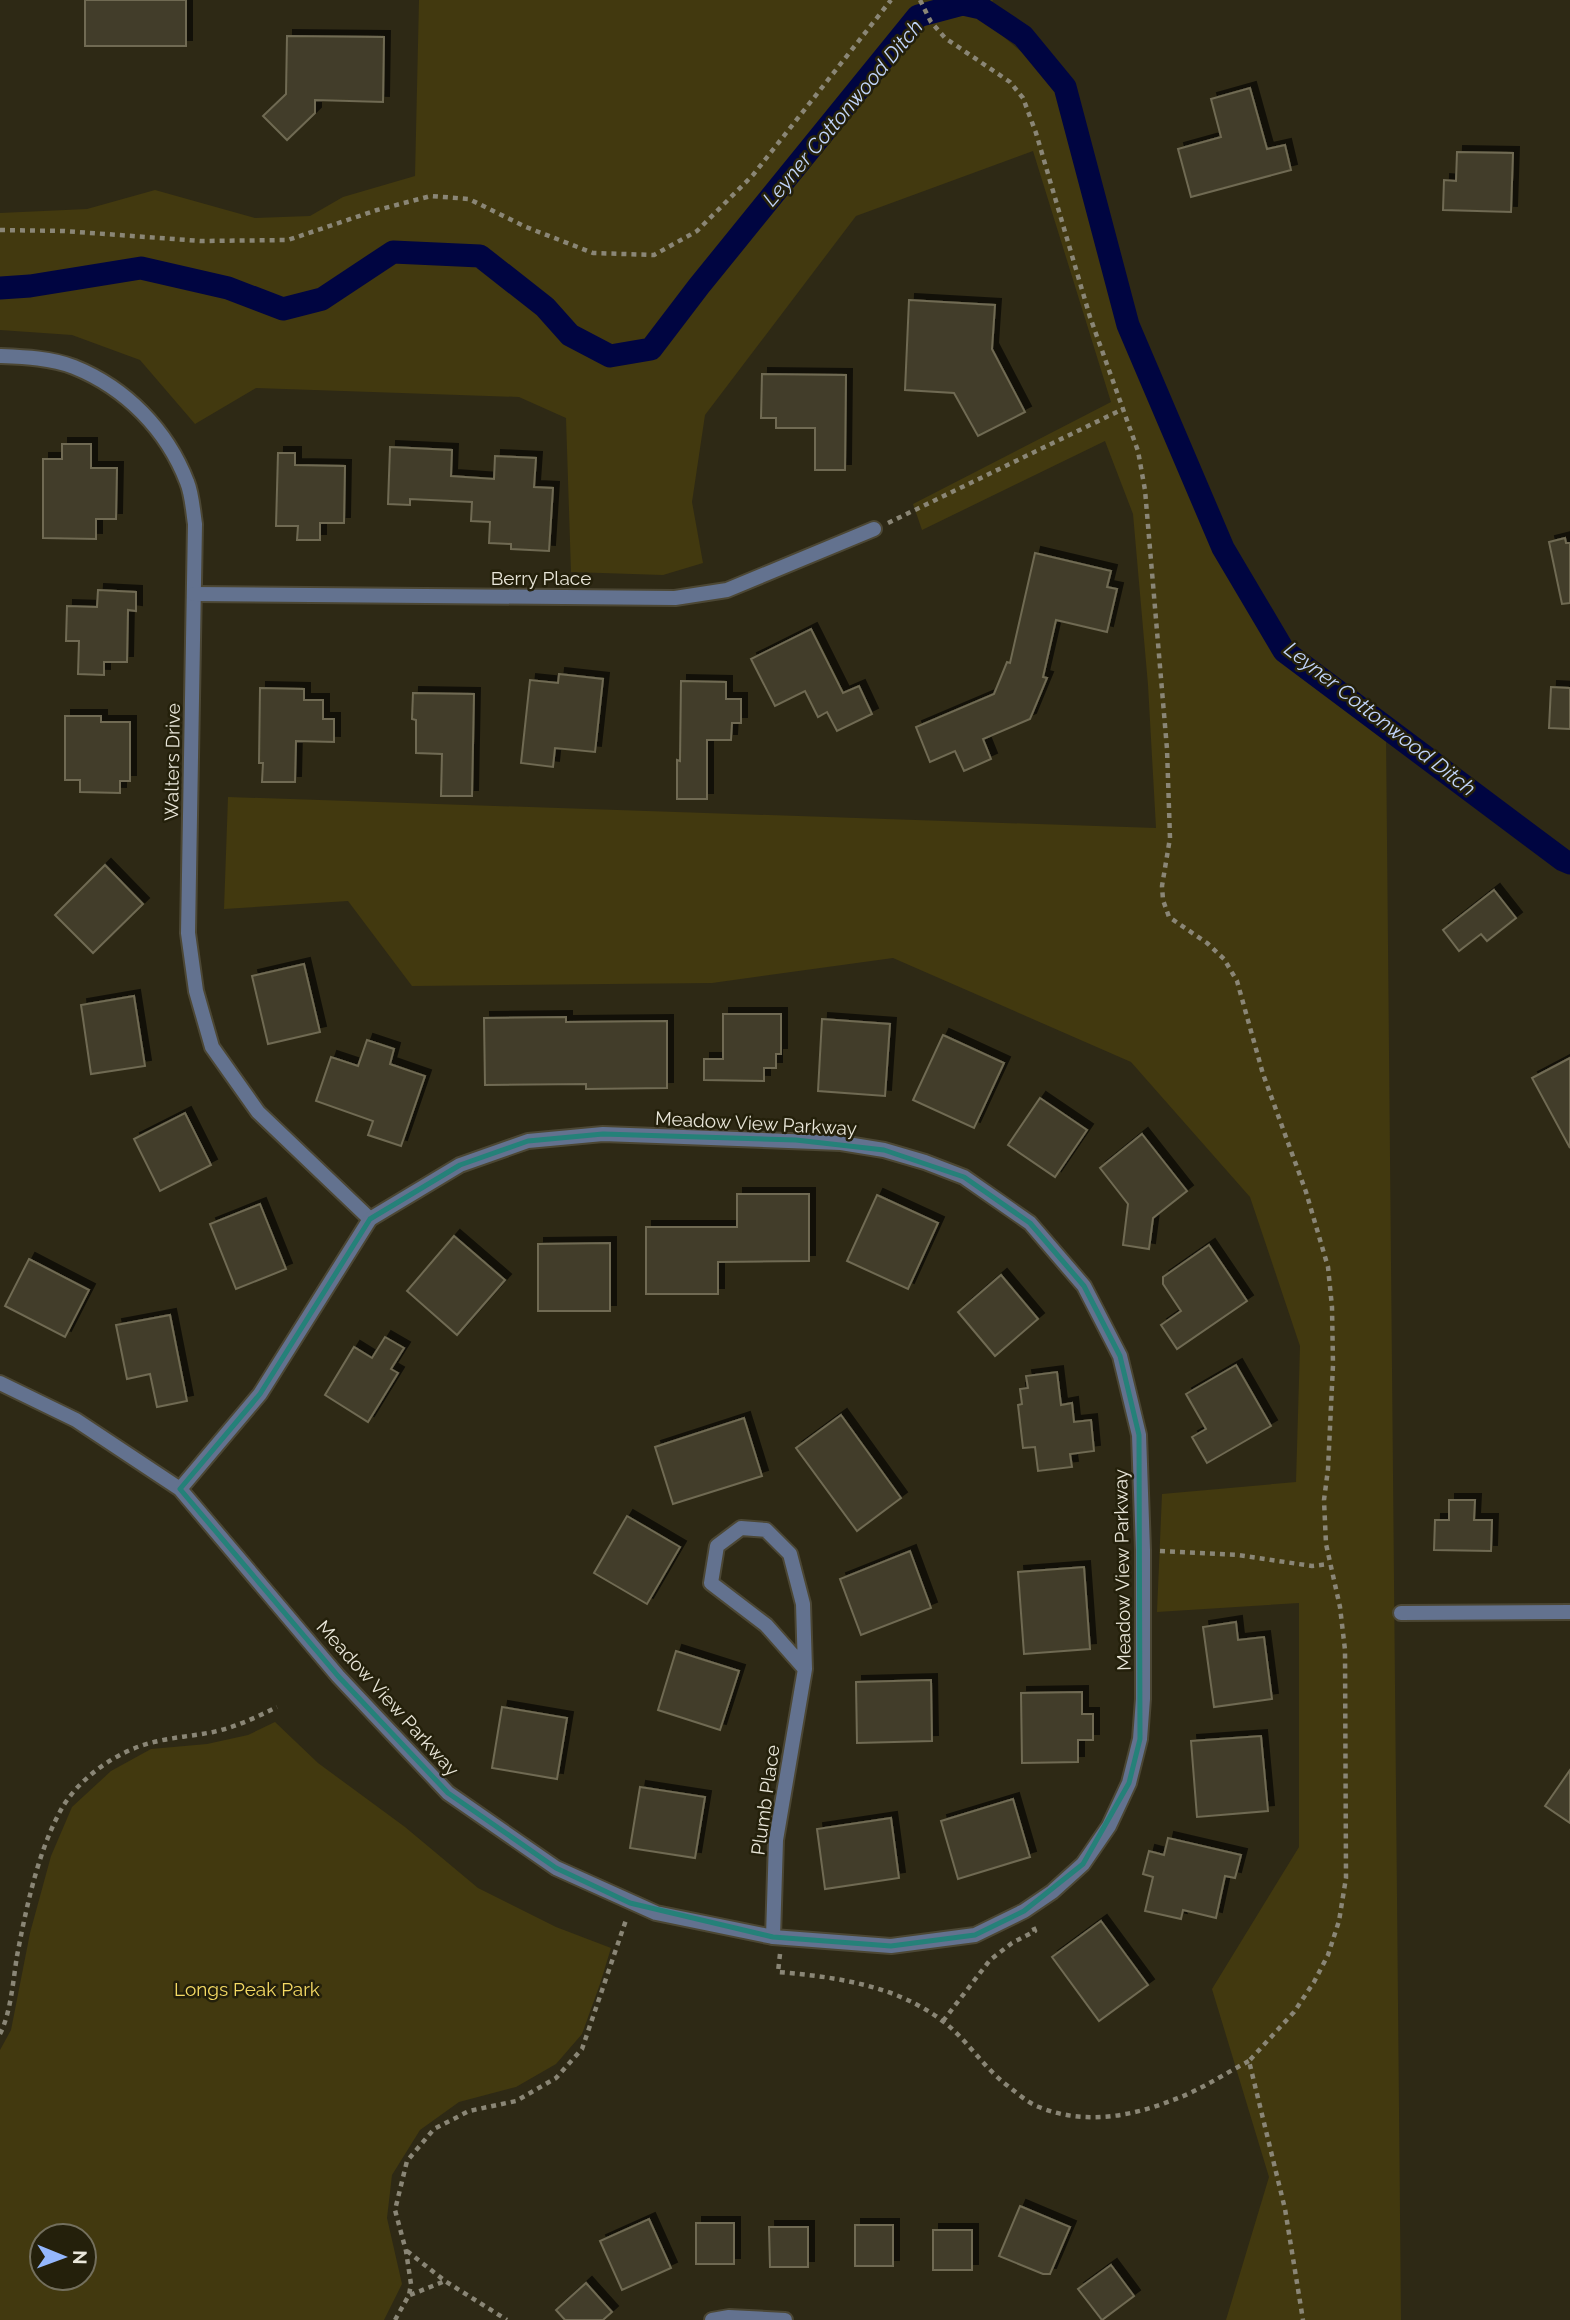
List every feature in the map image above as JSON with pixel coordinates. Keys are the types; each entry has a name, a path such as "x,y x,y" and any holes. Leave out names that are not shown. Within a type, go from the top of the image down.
{"street":[{"name":"Walters Drive","path":"0,356 29,357 73,366 109,385 145,414 170,447 188,484 195,524 188,933 196,991 212,1047 258,1112 370,1219"},
{"name":"Berry Place","path":"194,594 675,598 727,590 874,529"},
{"name":"Meadow View Parkway","path":"0,1383 76,1420 180,1489 338,1676 448,1793 556,1868 656,1913 773,1937 891,1946 975,1936 1024,1911 1052,1892 1083,1864 1109,1826 1129,1783 1140,1739 1143,1699 1143,1550 1139,1435 1120,1356 1084,1286 1030,1223 964,1177 925,1162 884,1150 841,1143 603,1135 528,1141 460,1166 370,1219 260,1394 180,1489"},
{"name":"Plumb Place","path":"773,1937 776,1840 805,1669 803,1604 790,1554 766,1530 741,1528 717,1546 711,1583 766,1625 805,1669"},
{"path":"1401,1613 1570,1612"},
{"path":"712,2320 729,2317 785,2320"}],"path":[{"path":"0,230 64,231 201,241 288,240 377,210 431,196 469,199 526,227 593,253 654,255 697,231 753,174 891,0"},
{"path":"780,1955 778,1972 830,1977 876,1987 943,2021 966,2041 1005,2084 1036,2106 1071,2118 1111,2117 1174,2100 1249,2061 1294,2012 1314,1982 1328,1955 1339,1921 1346,1878 1345,1650 1340,1607 1326,1544 1324,1500 1334,1342 1328,1267 1307,1192 1264,1074 1237,981 1224,958 1169,917 1163,900 1162,886 1170,838 1167,749 1144,490 1138,451 1090,317 1036,133 1023,98 1010,82 944,38 931,22 920,0"},
{"path":"874,529 1123,409"},
{"path":"1176,1551 1238,1555 1294,1564 1329,1564"},
{"path":"0,2034 23,1925 42,1854 62,1808 82,1782 108,1762 135,1748 166,1739 214,1731 250,1720 277,1707"},
{"path":"943,2021 990,1960 1012,1943 1035,1931"},
{"path":"395,2320 409,2295 411,2284 395,2210 407,2161 434,2129 469,2111 516,2101 556,2078 583,2049 621,1937"},
{"path":"1249,2061 1285,2209 1303,2320"},
{"path":"406,2251 445,2281 507,2320"},
{"path":"409,2295 445,2281"}],"highlighted area":[{"path":"603,1134 796,1140 884,1150 964,1177 1030,1223 1084,1286 1120,1356 1139,1435 1140,1739 1129,1783 1083,1864 1024,1911 975,1935 891,1946 773,1937 630,1903 556,1868 448,1793 338,1676 180,1489 260,1394 370,1219 460,1165 528,1141"}],"green space":[{"path":"419,0 993,0 984,20 1058,83 1156,400 1195,496 1272,638 1297,668 1386,734 1401,2320 1226,2320 1269,2177 1212,1989 1299,1847 1299,1603 1157,1612 1162,1494 1296,1482 1300,1346 1250,1197 1131,1062 893,958 712,983 412,986 348,901 224,909 228,797 1156,828 1148,685 1133,514 1105,441 922,530 913,504 1111,402 1033,151 856,216 705,415 692,502 703,563 663,575 571,572 566,418 519,397 256,388 195,424 140,360 72,335 0,330 0,213 87,209 155,190 255,218 310,216 343,197 415,176"},
{"name":"Longs Peak Park","path":"275,1722 318,1763 405,1827 478,1888 556,1927 611,1948 600,1984 582,2034 556,2064 516,2087 459,2102 420,2130 392,2175 387,2218 402,2284 384,2320 0,2320 0,2050 11,2030 30,1933 51,1856 72,1807 111,1771 151,1749 207,1744 248,1735"}],"building":[{"path":"85,0 186,0 186,46 85,46"},
{"path":"287,36 384,37 383,102 315,100 315,113 287,140 263,116 286,94"},
{"path":"1250,88 1267,149 1285,145 1291,170 1191,197 1178,149 1221,137 1211,99"},
{"path":"1457,152 1513,153 1511,212 1443,210 1444,180 1456,181"},
{"path":"909,300 995,305 992,349 1025,412 978,436 954,393 905,390"},
{"path":"762,374 846,375 845,470 815,470 815,428 776,428 776,418 761,418"},
{"path":"62,444 91,444 91,468 117,468 116,519 96,519 96,539 43,538 43,459 62,459"},
{"path":"390,447 452,450 451,476 494,479 495,456 536,458 534,487 553,488 549,551 511,549 511,544 489,543 490,522 471,521 472,502 410,499 410,505 388,504"},
{"path":"278,453 295,453 295,465 345,466 344,523 320,523 320,540 297,540 298,526 276,526"},
{"path":"1565,538 1566,543 1570,543 1570,603 1562,604 1549,542"},
{"path":"1035,553 1111,571 1107,587 1117,589 1107,632 1056,620 1043,677 1047,678 1030,719 983,739 991,759 964,771 955,751 930,762 916,727 994,694 1007,662 1010,663"},
{"path":"98,590 136,592 136,611 128,610 127,662 104,662 104,675 78,674 79,641 66,641 67,606 97,607"},
{"path":"811,629 843,693 859,686 872,714 837,731 827,712 818,717 805,691 775,706 751,659"},
{"path":"559,674 603,679 595,752 555,748 553,767 521,763 530,680 558,683"},
{"path":"681,681 726,682 726,699 741,699 741,723 732,723 731,740 707,740 707,799 677,799"},
{"path":"1551,687 1570,688 1570,729 1549,728"},
{"path":"260,688 304,689 304,700 323,700 323,719 334,719 334,742 296,741 295,782 262,782 263,763 259,763"},
{"path":"413,693 474,694 472,796 441,796 442,754 416,753 416,720 412,719"},
{"path":"65,716 101,716 101,722 130,722 130,781 120,781 120,793 80,792 80,780 65,780"},
{"path":"105,865 143,904 93,953 55,915"},
{"path":"1494,890 1516,918 1487,941 1481,934 1459,951 1443,930"},
{"path":"304,964 320,1032 268,1044 252,976"},
{"path":"134,996 145,1066 91,1074 81,1005"},
{"path":"723,1014 781,1014 781,1054 776,1054 776,1068 764,1068 764,1081 704,1080 704,1059 723,1059"},
{"path":"566,1017 566,1022 667,1021 667,1088 586,1089 586,1084 485,1085 484,1018"},
{"path":"822,1019 890,1024 885,1096 818,1091"},
{"path":"943,1035 1004,1063 974,1128 913,1100"},
{"path":"367,1040 394,1049 390,1064 425,1076 401,1146 368,1135 373,1121 316,1101 331,1057 358,1066"},
{"path":"1570,1058 1570,1148 1532,1078"},
{"path":"1040,1098 1087,1130 1055,1177 1008,1145"},
{"path":"185,1113 211,1165 160,1191 134,1139"},
{"path":"1142,1134 1187,1191 1153,1218 1149,1249 1123,1245 1128,1204 1100,1168"},
{"path":"737,1194 809,1194 809,1261 718,1262 718,1294 646,1294 646,1227 737,1227"},
{"path":"877,1195 938,1223 908,1289 847,1261"},
{"path":"260,1204 286,1269 236,1289 210,1224"},
{"path":"454,1236 505,1280 457,1335 407,1291"},
{"path":"610,1243 610,1311 538,1311 538,1244"},
{"path":"1209,1245 1247,1301 1177,1349 1161,1325 1181,1311 1163,1284 1163,1277"},
{"path":"29,1259 89,1290 65,1337 5,1306"},
{"path":"1001,1275 1038,1319 995,1356 958,1312"},
{"path":"170,1315 187,1401 157,1407 150,1374 127,1379 116,1325"},
{"path":"385,1337 404,1348 391,1369 398,1373 368,1422 325,1395 354,1347 372,1358"},
{"path":"1236,1365 1271,1426 1207,1463 1192,1437 1206,1429 1186,1394"},
{"path":"1057,1372 1061,1405 1072,1403 1074,1422 1091,1420 1094,1451 1070,1454 1072,1467 1038,1471 1035,1447 1023,1448 1018,1405 1022,1404 1020,1389 1028,1388 1026,1376"},
{"path":"841,1415 901,1498 857,1531 796,1448"},
{"path":"744,1418 762,1476 673,1504 655,1447"},
{"path":"1449,1500 1475,1500 1474,1520 1492,1520 1491,1551 1434,1550 1435,1520 1449,1520"},
{"path":"627,1516 680,1547 647,1604 594,1573"},
{"path":"910,1551 931,1608 861,1635 840,1579"},
{"path":"1084,1567 1090,1649 1024,1654 1018,1572"},
{"path":"1236,1622 1238,1640 1264,1637 1272,1699 1214,1707 1203,1627"},
{"path":"676,1651 739,1671 720,1730 658,1710"},
{"path":"931,1680 932,1741 857,1743 856,1682"},
{"path":"1082,1692 1082,1714 1093,1714 1093,1740 1078,1740 1078,1762 1022,1763 1021,1693"},
{"path":"502,1707 567,1718 557,1779 492,1768"},
{"path":"1261,1736 1268,1811 1197,1817 1191,1741"},
{"path":"1570,1770 1570,1823 1545,1806"},
{"path":"640,1787 705,1797 695,1858 630,1848"},
{"path":"1013,1799 1030,1857 958,1879 941,1821"},
{"path":"891,1818 899,1878 825,1889 817,1829"},
{"path":"1168,1838 1241,1855 1235,1878 1225,1876 1216,1918 1183,1910 1181,1919 1145,1911 1153,1877 1143,1874 1149,1851 1164,1855"},
{"path":"1101,1921 1148,1985 1099,2021 1052,1957"},
{"path":"1020,2206 1070,2227 1050,2274 1043,2274 999,2256"},
{"path":"649,2219 671,2268 622,2290 600,2241"},
{"path":"696,2223 734,2223 734,2264 696,2264"},
{"path":"855,2225 893,2225 893,2266 855,2266"},
{"path":"769,2227 808,2227 808,2267 770,2267"},
{"path":"933,2230 972,2230 972,2270 933,2270"},
{"path":"1111,2265 1134,2296 1102,2320 1078,2289"},
{"path":"586,2283 612,2312 603,2320 565,2320 556,2310"}],"waterway":[{"name":"Leyner Cottonwood Ditch","path":"0,288 30,286 141,268 228,288 283,309 322,299 393,252 480,256 545,307 570,335 610,356 651,349 918,16 963,4 981,8 1023,36 1065,87 1128,325 1223,548 1284,651 1570,863"}]}
